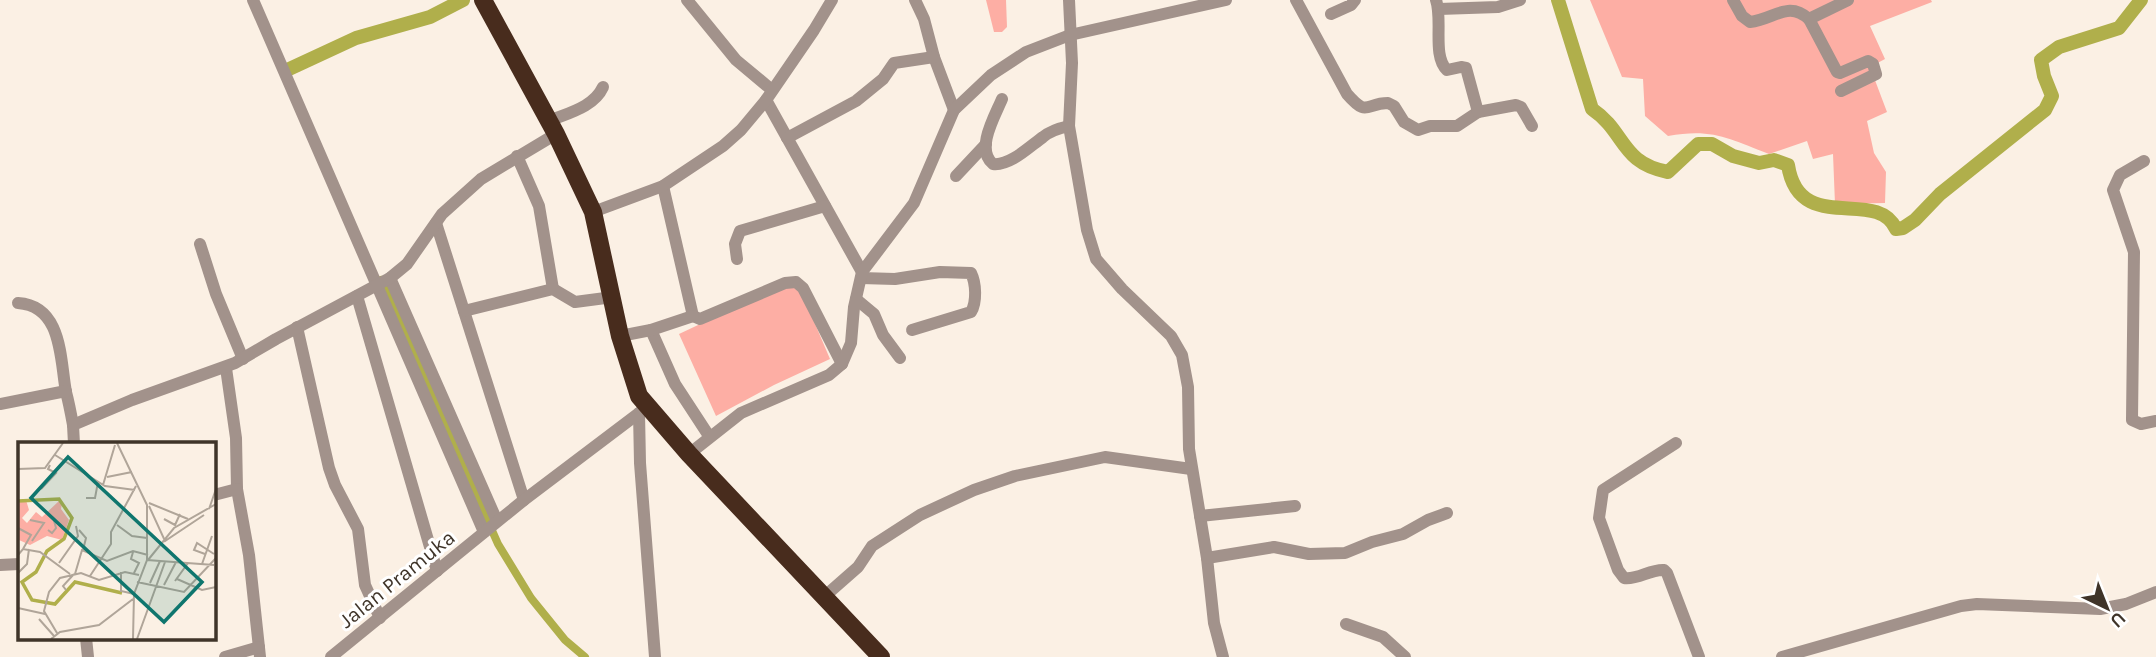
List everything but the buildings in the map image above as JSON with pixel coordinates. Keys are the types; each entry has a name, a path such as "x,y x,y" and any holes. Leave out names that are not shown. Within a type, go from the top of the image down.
{"highway":[{"path":"487,2 553,128 593,212 620,336 643,410 689,454 881,657"}],"street":[{"path":"253,0 302,117 383,281 490,527"},
{"path":"687,0 736,60 769,95 787,138 862,275"},
{"path":"593,212 663,186 723,146 741,130 769,95 832,0"},
{"path":"915,0 924,19 934,57 954,110"},
{"path":"1069,0 1072,87 1069,126 1081,202 1093,254 1122,289 1171,336 1182,355 1188,387 1191,468 1207,558 1214,623 1223,657"},
{"path":"689,454 741,413 829,375 842,365 851,343 862,275 914,203 954,110 975,89 1026,52 1070,35 1226,0"},
{"path":"1297,0 1346,94 1356,104 1366,109 1388,103 1394,106 1404,122 1418,130 1430,126 1457,126 1478,112 1516,105 1521,107 1532,126"},
{"path":"1331,14 1351,5 1355,0"},
{"path":"1478,112 1466,68 1447,70 1441,65 1438,4 1498,7 1520,0"},
{"path":"1733,0 1742,16 1750,22 1794,7 1801,9 1809,19 1835,71 1840,73 1868,61 1873,64 1876,74 1841,91"},
{"path":"1809,19 1848,0"},
{"path":"787,138 856,101 883,79 894,63 934,57"},
{"path":"73,425 132,400 226,368 383,281 407,264 436,223 481,179 591,103 603,87"},
{"path":"956,176 986,144 1002,99"},
{"path":"986,144 988,160 997,165 1049,133 1069,126"},
{"path":"516,156 539,206 553,289"},
{"path":"2144,161 2120,175 2113,190 2134,252 2132,420 2141,424 2156,421"},
{"path":"663,186 693,316"},
{"path":"737,259 735,244 740,231 825,206"},
{"path":"436,223 524,500"},
{"path":"200,244 216,294 243,359"},
{"path":"862,275 895,279 953,271 973,275 974,307 971,312 912,330"},
{"path":"620,336 651,330 693,316 700,319 785,283 796,282 803,288 842,365"},
{"path":"464,312 553,289 575,302 613,296"},
{"path":"357,296 437,571"},
{"path":"856,299 874,314 883,335 900,358"},
{"path":"18,303 38,310 51,323 58,337 74,442"},
{"path":"297,327 329,468 358,529 365,585 380,618"},
{"path":"651,330 675,384 709,436"},
{"path":"225,657 260,652 249,555 237,489 236,438 226,368"},
{"path":"0,404 66,391"},
{"path":"643,410 640,463 655,657"},
{"name":"Jalan Pramuka","path":"331,657 524,500 643,410"},
{"path":"1676,443 1603,490 1599,518 1618,570 1624,578 1632,579 1656,570 1664,570 1667,573 1699,657"},
{"path":"825,596 858,567 872,546 920,515 974,489 1015,476 1105,457 1191,468"},
{"path":"215,495 237,489"},
{"path":"1200,516 1294,506"},
{"path":"1207,558 1274,547 1309,554 1345,553 1403,534 1447,513"},
{"path":"0,565 18,564"},
{"path":"1782,657 1961,606 1977,604 2101,610 2156,592"},
{"path":"1346,624 1382,637 1405,657"}],"shaded area":[{"path":"986,0 1006,0 1007,27 1002,32 994,32"},
{"path":"1590,0 1931,0 1932,2 1870,26 1885,59 1870,67 1887,112 1867,121 1874,153 1886,172 1885,203 1835,204 1833,154 1813,159 1807,141 1769,154 1709,134 1668,136 1645,116 1643,79 1622,77"},
{"path":"796,279 830,359 716,416 679,334"}],"waterway":[{"path":"287,70 356,38 430,17 463,0"},
{"path":"1558,0 1592,109 1641,162 1668,172 1698,144 1712,144 1733,156 1759,163 1774,160 1788,165 1795,187 1807,199 1822,206 1873,211 1886,217 1896,229 1915,220 1940,194 2045,110 2052,96 2041,60 2059,47 2119,28 2141,0"},
{"path":"381,280 498,544 531,598 565,640 585,657"}]}
